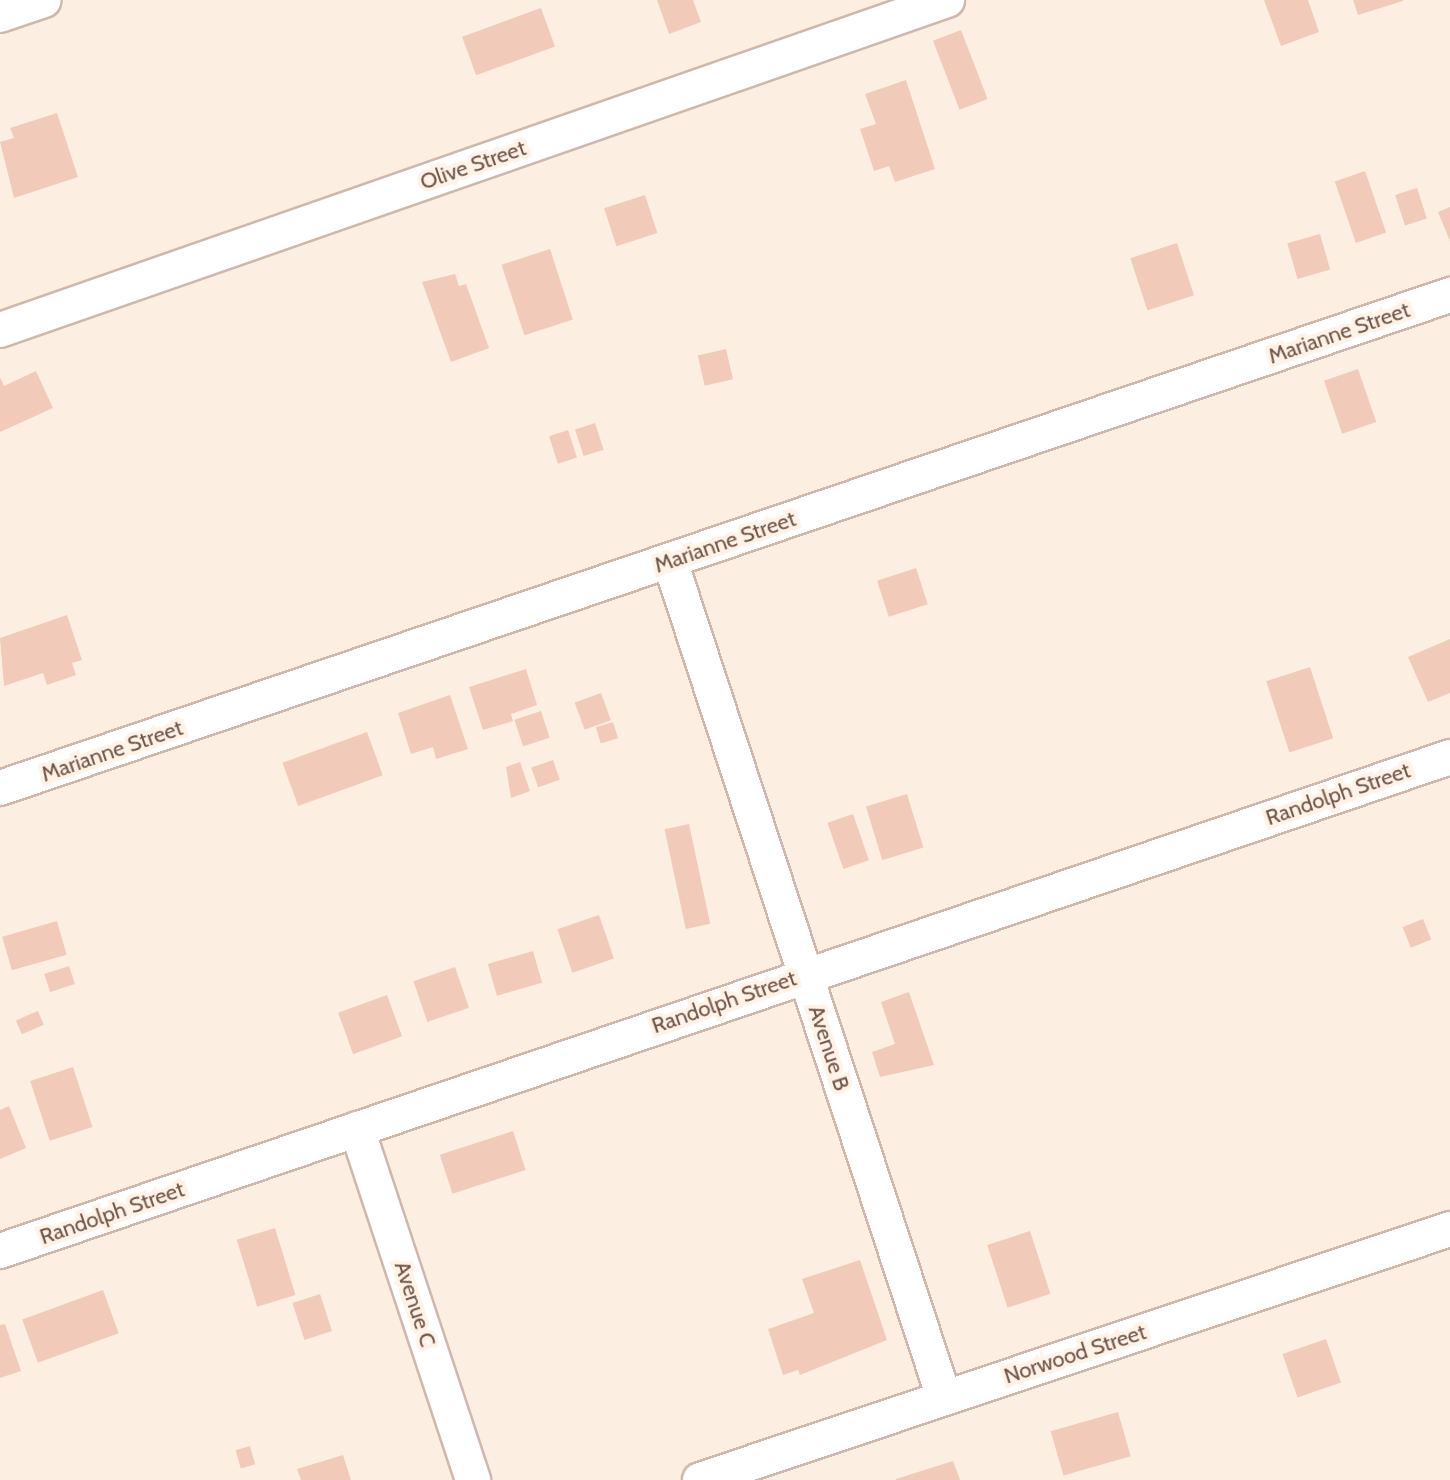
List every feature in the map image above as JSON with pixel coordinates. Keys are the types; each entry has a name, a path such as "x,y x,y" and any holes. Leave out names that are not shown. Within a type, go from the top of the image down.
{"street":[{"path":"0,15 44,0"},
{"name":"Olive Street","path":"0,330 947,0"},
{"name":"Marianne Street","path":"0,788 1450,295"},
{"name":"Avenue B","path":"670,561 944,1398"},
{"name":"Randolph Street","path":"0,1251 805,974 1450,757"},
{"name":"Avenue C","path":"357,1129 473,1480"},
{"name":"Norwood Street","path":"700,1480 1450,1229"}],"building":[{"path":"657,0 693,0 701,22 669,34"},
{"path":"1264,0 1308,0 1319,32 1281,46"},
{"path":"1353,0 1403,0 1403,1 1358,15"},
{"path":"541,8 555,47 476,75 462,37"},
{"path":"961,30 988,99 960,110 933,41"},
{"path":"906,80 935,169 895,182 889,166 874,171 860,129 876,124 865,94"},
{"path":"57,113 78,177 14,198 0,142 14,138 10,128"},
{"path":"1365,171 1386,232 1356,243 1335,181"},
{"path":"1417,188 1427,218 1405,226 1395,195"},
{"path":"645,195 657,233 616,246 604,208"},
{"path":"1450,207 1450,241 1438,212"},
{"path":"1320,234 1330,270 1298,279 1287,243"},
{"path":"1177,243 1194,295 1147,310 1130,258"},
{"path":"550,249 573,319 524,335 501,265"},
{"path":"455,274 459,286 466,284 489,348 451,362 422,282"},
{"path":"726,349 733,379 705,386 698,356"},
{"path":"1358,369 1376,422 1342,434 1324,381"},
{"path":"36,371 53,408 0,432 0,377 4,386"},
{"path":"595,423 604,450 584,456 575,429"},
{"path":"568,430 577,458 558,464 549,436"},
{"path":"916,568 928,604 889,617 877,581"},
{"path":"67,615 82,660 72,663 76,675 47,685 43,673 4,686 0,638"},
{"path":"1450,639 1450,693 1428,702 1408,657"},
{"path":"1310,667 1333,738 1289,753 1266,681"},
{"path":"526,669 537,705 511,714 513,721 483,730 469,687"},
{"path":"601,693 611,720 585,730 575,703"},
{"path":"450,695 468,749 436,759 433,747 411,754 398,713"},
{"path":"541,711 550,738 523,746 514,720"},
{"path":"613,722 618,738 601,744 596,727"},
{"path":"367,732 383,775 298,806 282,763"},
{"path":"553,760 560,780 538,787 531,767"},
{"path":"520,762 530,791 511,798 506,767"},
{"path":"907,794 923,848 882,860 866,807"},
{"path":"853,814 869,860 843,869 827,823"},
{"path":"689,824 710,924 686,929 665,829"},
{"path":"599,915 614,958 572,973 557,929"},
{"path":"1423,919 1431,939 1411,948 1403,927"},
{"path":"57,921 67,955 12,970 2,937"},
{"path":"533,951 542,983 497,996 488,964"},
{"path":"69,966 75,984 50,992 44,974"},
{"path":"455,967 469,1008 427,1022 413,981"},
{"path":"909,992 934,1065 880,1077 872,1052 895,1044 881,1002"},
{"path":"387,995 402,1036 353,1054 338,1013"},
{"path":"38,1011 44,1025 22,1034 16,1020"},
{"path":"73,1067 92,1127 50,1141 30,1081"},
{"path":"9,1106 26,1148 0,1159 0,1110"},
{"path":"513,1131 526,1170 452,1194 440,1155"},
{"path":"275,1228 295,1295 257,1307 237,1240"},
{"path":"1030,1231 1050,1294 1008,1308 987,1245"},
{"path":"860,1260 887,1340 800,1375 798,1370 783,1375 768,1329 814,1313 802,1279"},
{"path":"103,1290 119,1333 38,1363 22,1319"},
{"path":"320,1294 332,1331 304,1340 292,1303"},
{"path":"5,1324 21,1371 0,1378 0,1325"},
{"path":"1326,1339 1341,1382 1297,1397 1283,1354"},
{"path":"1118,1412 1131,1456 1063,1476 1051,1431"},
{"path":"250,1446 255,1464 241,1468 236,1450"},
{"path":"343,1455 351,1480 301,1480 297,1469"},
{"path":"953,1461 960,1480 896,1480 896,1479"}]}
